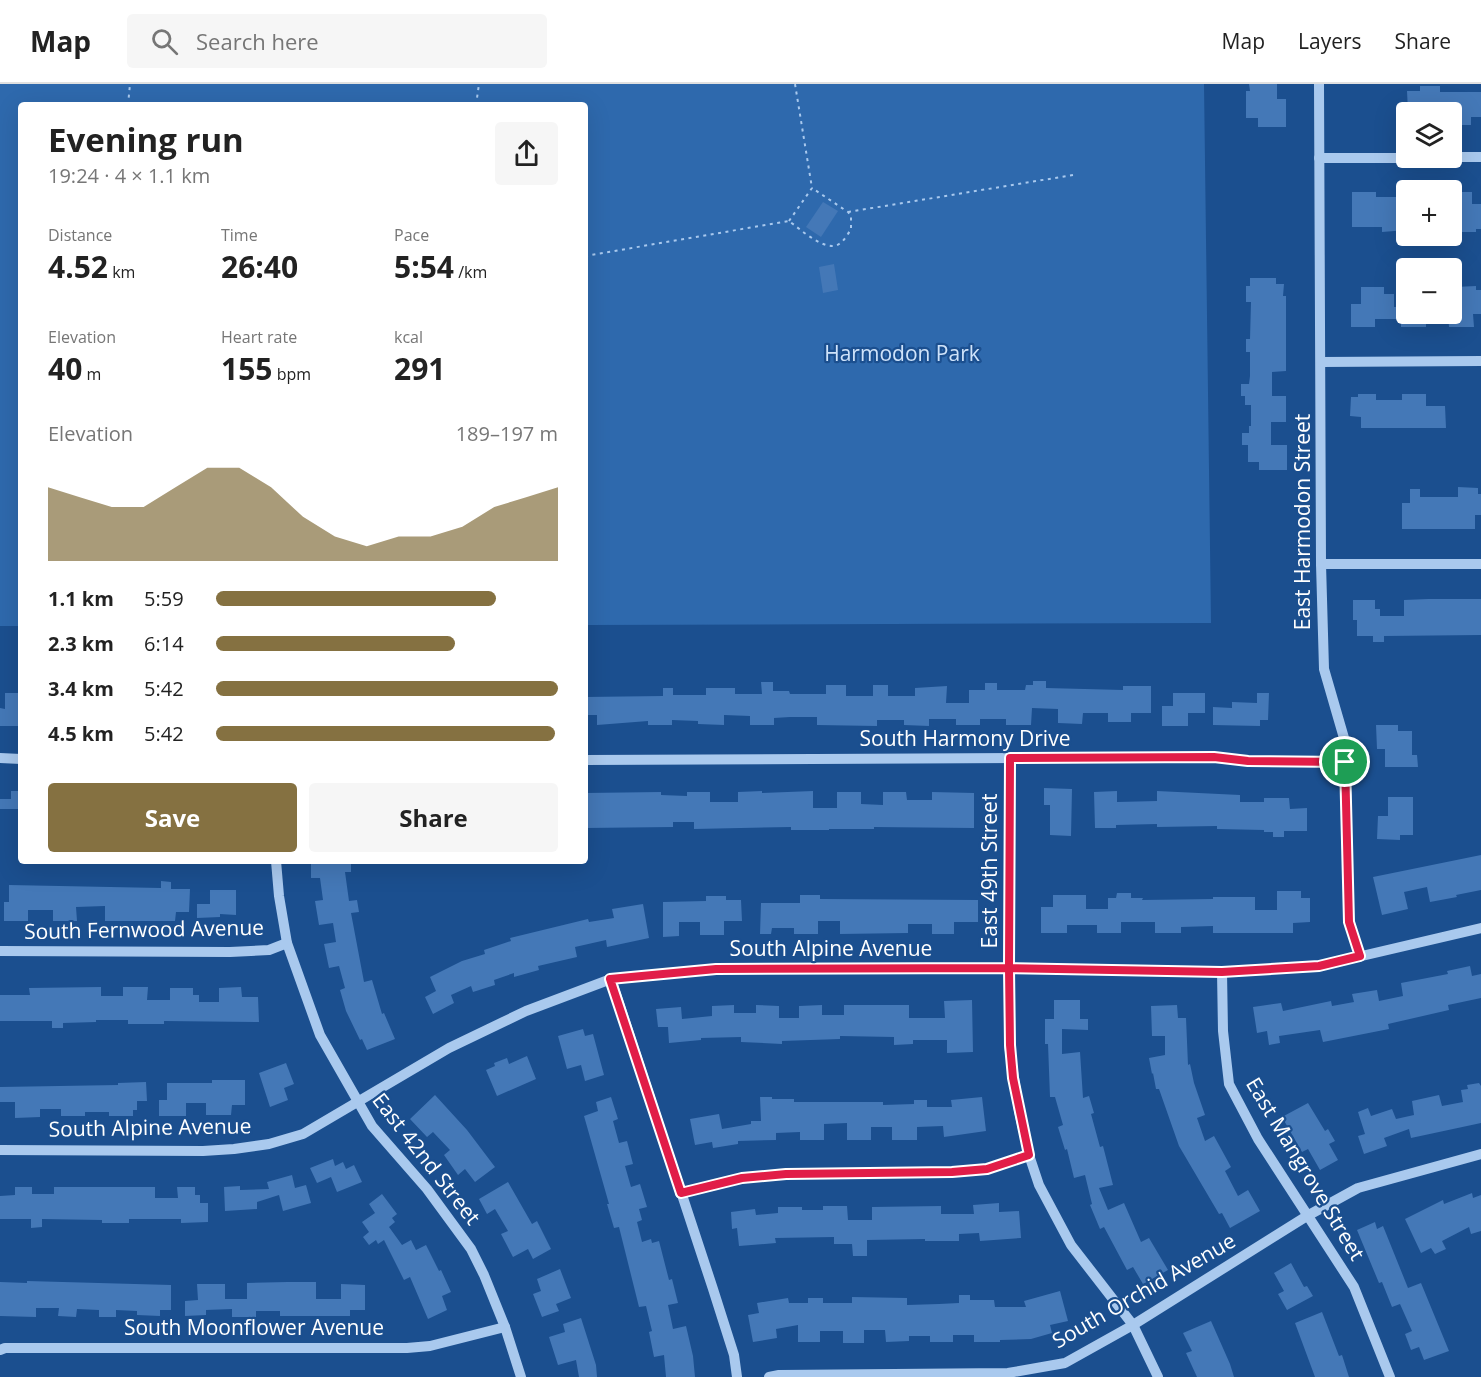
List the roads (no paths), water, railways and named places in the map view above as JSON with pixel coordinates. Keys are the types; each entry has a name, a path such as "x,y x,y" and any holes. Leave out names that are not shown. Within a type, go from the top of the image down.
{"street":[{"name":"East Harmodon Street","path":"1319,84 1321,564 1324,669 1344,738 1349,922 1360,956"},
{"path":"1462,157 1481,157"},
{"path":"1319,158 1396,158"},
{"path":"1321,362 1481,361"},
{"path":"1321,564 1481,564"},
{"name":"South Harmony Drive","path":"588,760 1214,757 1248,761 1345,762"},
{"path":"0,758 18,759"},
{"name":"East 49th Street","path":"1010,758 1010,1045 1013,1078 1029,1155 1039,1185 1071,1245 1133,1325 1158,1377"},
{"name":"East 42nd Street","path":"276,864 287,943 320,1035 372,1126 427,1190 471,1249 505,1327 521,1377"},
{"name":"South Alpine Avenue","path":"0,1150 203,1151 269,1144 303,1134 449,1048 497,1024 610,979 716,969 1009,968 1222,972 1319,966 1481,928"},
{"name":"South Fernwood Avenue","path":"0,951 230,952 269,950 287,943"},
{"name":"East Mangrove Street","path":"1222,972 1223,1031 1229,1084 1258,1138 1354,1287 1390,1377"},
{"path":"610,979 734,1355 737,1377"},
{"name":"South Orchid Avenue","path":"769,1377 779,1375 1008,1373 1065,1363 1133,1325 1307,1216 1358,1188 1481,1154"},
{"path":"681,1193 753,1177 786,1174 952,1172 987,1169 1029,1155"},
{"name":"South Moonflower Avenue","path":"0,1350 5,1348 407,1348 430,1346 505,1327"}],"park label":[{"name":"Harmodon Park","path":"902,354"}]}
